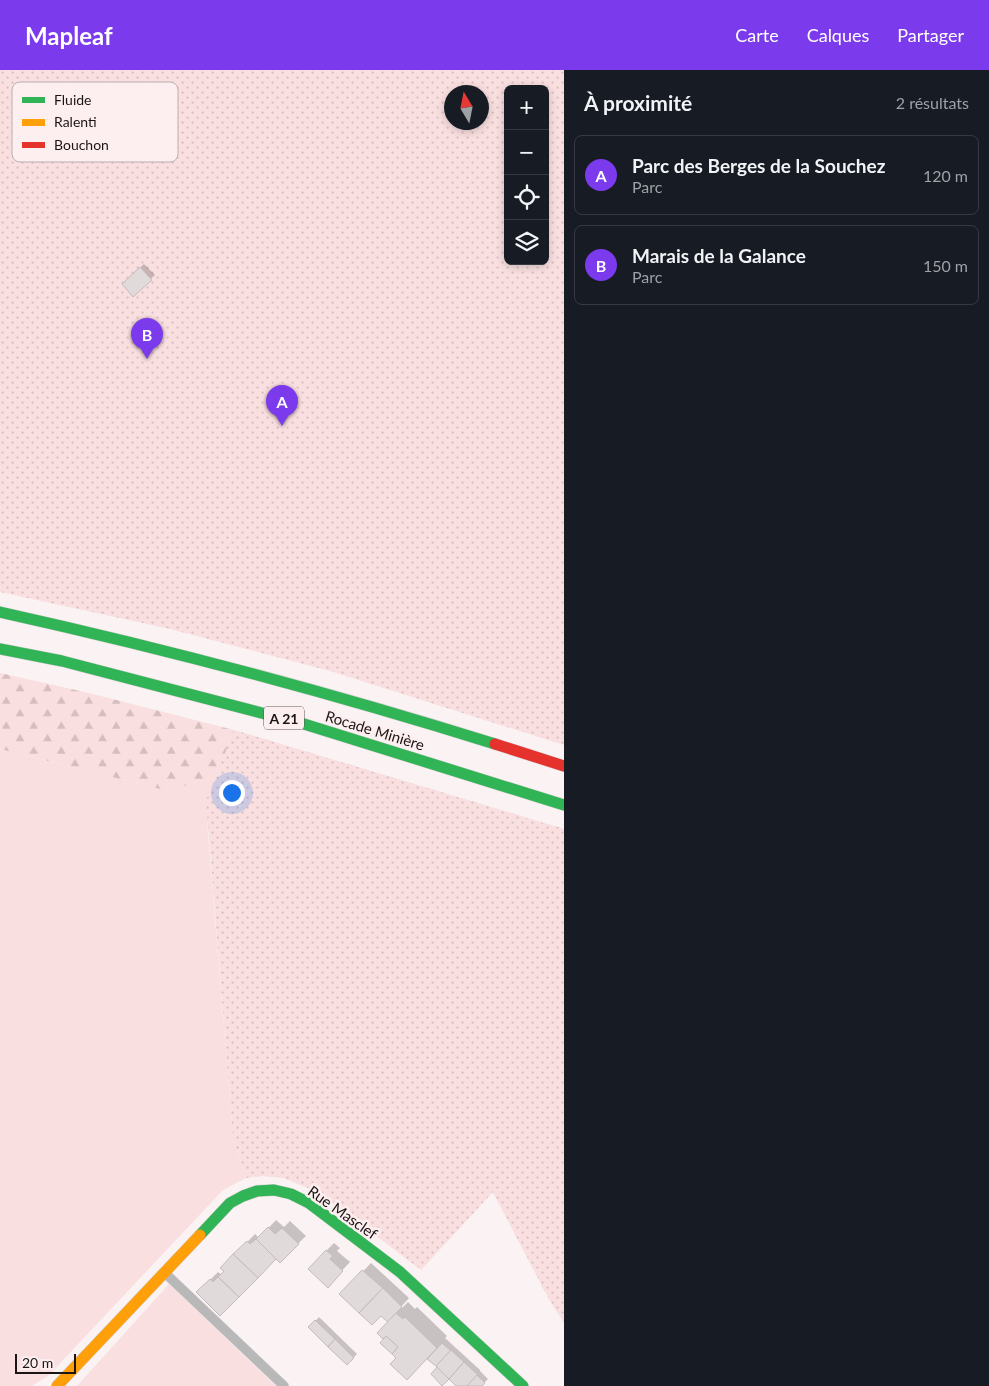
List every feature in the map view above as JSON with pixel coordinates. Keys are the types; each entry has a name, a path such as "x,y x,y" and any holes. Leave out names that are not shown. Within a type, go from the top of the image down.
{"main road":[{"name":"Rocade Minière","path":"0,612 74,628 299,686 500,745 564,766"},
{"name":"Rocade Minière","path":"0,649 62,661 304,724 564,805"},
{"name":"Rue Masclef","path":"57,1386 230,1203 258,1191 274,1190 291,1194 309,1203 400,1272 523,1386"}],"lane":[{"path":"164,1272 284,1386"}],"green space":[{"path":"0,70 564,70 564,745 330,671 170,629 0,592"},
{"path":"0,673 89,693 234,730 564,829 564,1323 549,1299 493,1192 216,776 168,791 0,749"},
{"path":"234,730 564,829 564,1323 549,1299 493,1192 421,1270 320,1193 283,1177 263,1176 246,1178 233,1138 206,801"},
{"path":"0,749 168,791 216,775 333,1203 320,1193 283,1178 263,1176 207,821 233,1138 246,1178 223,1190 48,1376 32,1386 0,1386"},
{"path":"169,1284 276,1386 77,1386"}],"building":[{"path":"140,267 152,280 133,297 122,284"},
{"path":"268,1227 275,1234 282,1228 299,1244 280,1263 256,1239"},
{"path":"256,1239 276,1259 258,1278 233,1254 247,1241 250,1244"},
{"path":"326,1250 333,1256 330,1259 343,1271 328,1288 308,1269"},
{"path":"233,1254 258,1278 239,1297 218,1277 224,1271 220,1268"},
{"path":"362,1270 383,1288 359,1313 339,1294"},
{"path":"218,1277 239,1297 220,1316 196,1292 210,1279 213,1282"},
{"path":"383,1288 402,1307 388,1322 381,1316 372,1325 359,1313"},
{"path":"396,1313 403,1319 405,1317 437,1348 407,1380 390,1364 396,1358 392,1354 398,1347 386,1336 383,1339 377,1333"},
{"path":"315,1320 335,1339 328,1347 308,1327"},
{"path":"386,1336 398,1347 392,1354 380,1343"},
{"path":"335,1339 354,1358 347,1365 328,1347"},
{"path":"442,1343 451,1351 436,1366 427,1359"},
{"path":"451,1350 464,1362 449,1379 436,1366"},
{"path":"464,1362 478,1375 467,1386 456,1386 449,1379"},
{"path":"437,1367 449,1379 442,1386 431,1374"},
{"path":"477,1375 485,1383 482,1386 467,1386"}],"traffic: fast":[{"path":"0,612 125,641 249,673 495,744"},
{"path":"0,649 62,661 304,724 564,805"},
{"path":"200,1235 230,1203 243,1196 257,1191 274,1190 291,1194 309,1203 400,1272 523,1386"}],"traffic: slow":[{"path":"57,1386 200,1235"}],"traffic: jam":[{"path":"495,744 564,766"}],"place":[{"name":"Marais de la Galance","path":"147,359"},
{"name":"Parc des Berges de la Souchez","path":"282,426"}]}
